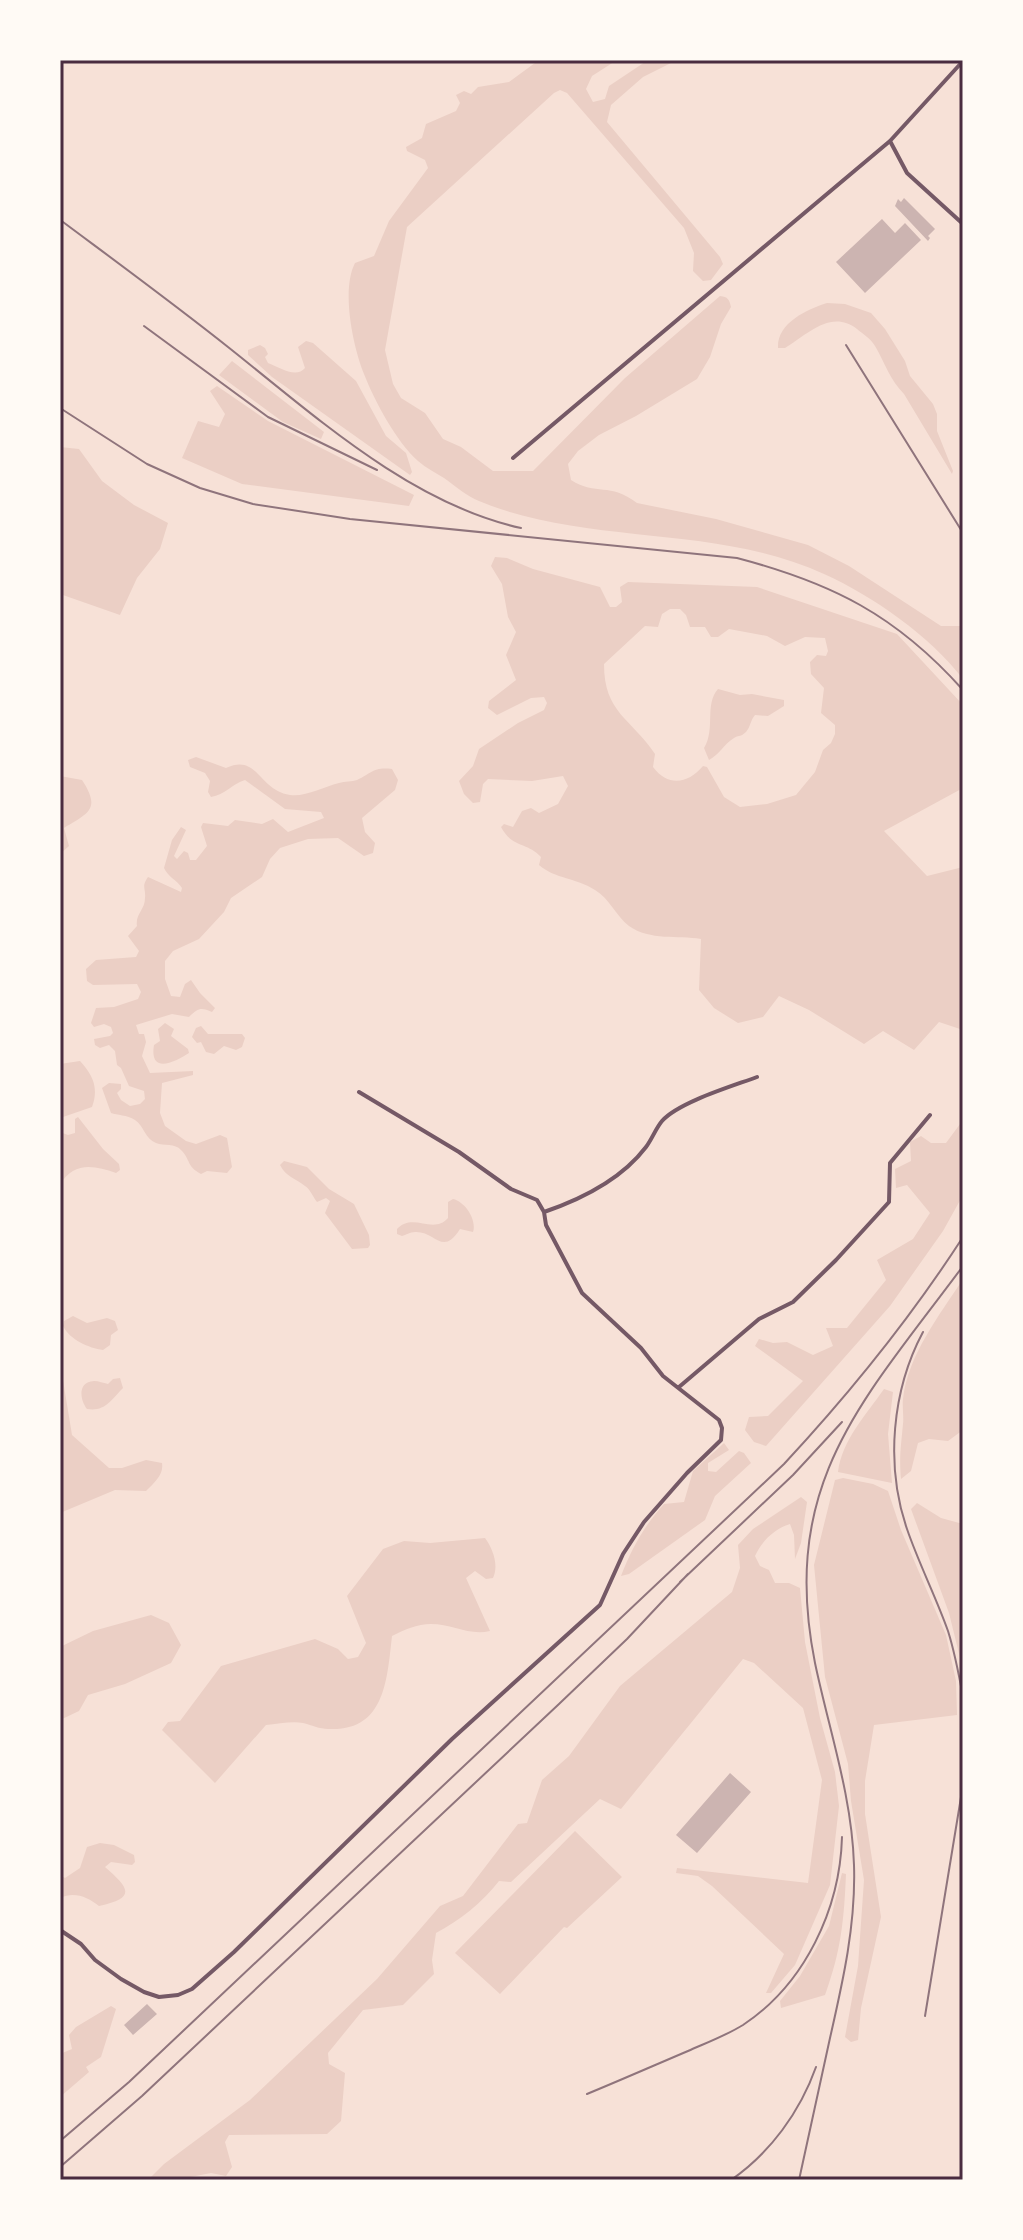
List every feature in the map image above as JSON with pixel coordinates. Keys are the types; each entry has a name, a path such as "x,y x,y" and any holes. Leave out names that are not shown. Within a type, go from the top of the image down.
{"street":[{"path":"513,458 890,141 963,61"},
{"path":"890,141 907,173 963,224"},
{"path":"544,1212 573,1202 604,1185 631,1164 663,1120 710,1094 757,1077"},
{"path":"60,1930 81,1944 95,1960 144,1992 159,1997 178,1995 192,1989 234,1952 452,1739 600,1605 623,1554 644,1522 721,1440 719,1420 663,1376 641,1348 582,1293 546,1225 544,1212 537,1200 511,1189 459,1152 359,1092"},
{"path":"679,1387 759,1319 793,1302 836,1260 889,1202 890,1163 930,1115"}],"shaded area":[{"path":"539,60 617,60 592,76 586,89 593,102 605,99 609,86 648,60 677,60 643,77 611,105 607,122 723,264 711,280 703,281 693,271 694,253 684,228 567,93 560,90 407,227 385,350 393,384 401,398 425,413 443,439 461,447 493,471 533,471 625,378 720,296 726,298 731,307 697,379 599,435 578,451 568,464 571,480 580,485 619,493 637,503 716,519 808,545 849,566 941,626 963,626 963,679 950,663 900,619 824,574 783,558 740,548 607,531 520,515 466,494 418,461 394,432 369,385 356,349 349,303 355,263 374,256 389,221 428,168 425,160 407,151 406,147 422,138 426,124 456,111 460,103 456,95 464,91 471,94 478,87 509,82"},
{"path":"827,303 845,304 871,313 885,329 905,361 910,376 933,404 937,414 937,431 952,474 875,346 857,329 838,322 829,323 785,348 778,348 782,331 794,319"},
{"path":"306,341 313,343 356,381 386,436 406,453 412,472 410,475 272,377 248,355 248,350 260,345 268,354 265,357 268,363 297,372 305,368 298,347"},
{"path":"232,361 324,432 321,439 283,422 219,375"},
{"path":"217,386 268,421 414,495 409,506 242,484 182,458 198,421 219,427 225,414 210,391"},
{"path":"60,447 79,449 102,481 134,505 168,523 160,549 137,578 120,615 60,594"},
{"path":"495,557 507,558 533,569 600,587 610,607 622,602 620,587 628,582 757,587 897,634 963,705 963,788 884,831 927,876 963,867 963,1030 939,1022 914,1050 883,1031 864,1044 809,1010 779,996 763,1017 738,1023 714,1008 699,990 701,939 655,936 637,931 624,922 600,893 545,870 539,865 541,857 510,839 501,827 504,824 513,827 522,811 531,808 539,813 558,804 568,786 563,776 532,781 488,779 483,784 480,802 473,803 464,794 459,781 473,766 479,749 544,710 547,703 544,697 531,698 497,715 488,708 489,701 516,680 506,655 516,632 508,617 502,584 491,566","holes":["670,609 680,609 690,627 705,627 711,637 718,637 729,629 767,636 785,646 805,637 825,638 828,651 826,656 817,655 810,662 811,674 824,688 821,713 835,725 835,734 823,750 815,772 796,795 767,804 740,807 724,797 707,767 703,766 685,780 665,778 653,767 655,754 614,705 605,680 604,664 645,626 658,627 662,614"]},
{"path":"718,689 784,700 784,706 768,716 755,715 746,732 730,740 709,760 704,748 712,702"},
{"path":"196,757 226,768 245,765 271,787 290,795 302,795 341,782 355,781 380,769 392,769 398,780 395,790 362,818 365,832 375,843 373,853 364,856 338,838 308,839 280,848 270,859 262,877 231,898 224,912 199,939 173,951 165,961 165,979 171,996 180,997 185,984 191,980 215,1008 212,1012 200,1009 189,1017 172,1014 136,1025 139,1034 144,1034 146,1042 142,1056 150,1073 193,1071 193,1075 162,1083 160,1113 165,1126 186,1141 196,1144 220,1135 227,1138 232,1167 227,1173 207,1171 201,1174 179,1148 152,1141 135,1120 111,1113 102,1088 109,1083 121,1084 117,1093 130,1106 140,1104 145,1099 144,1091 129,1086 117,1065 115,1051 109,1045 100,1048 95,1045 94,1039 113,1033 111,1027 104,1024 94,1027 91,1023 96,1008 114,1007 138,999 141,992 137,984 93,985 87,981 86,969 96,960 136,957 139,951 128,936 137,926 137,918 145,902 144,885 148,877 181,892 182,888 164,868 172,840 181,827 186,830 174,856 177,859 184,851 190,860 196,860 207,846 201,827 203,823 228,826 235,820 262,824 273,819 288,832 324,818 321,812 285,809 245,780 211,797 208,792 210,781 205,773 190,767 188,760"},
{"path":"60,776 82,780 91,804 86,814 64,828 69,846 60,854"},
{"path":"165,1023 174,1029 171,1036 189,1053 164,1064 155,1060 153,1054 154,1045 160,1041 158,1029"},
{"path":"201,1026 208,1034 242,1034 245,1038 242,1047 236,1050 224,1046 214,1054 206,1052 201,1042 197,1043 192,1037 196,1028"},
{"path":"80,1061 94,1082 92,1107 63,1117 60,1113 60,1064"},
{"path":"78,1117 119,1164 120,1170 116,1173 84,1167 71,1172 60,1185 60,1132 68,1135 75,1133 75,1119"},
{"path":"963,1120 963,1195 943,1231 890,1306 766,1446 754,1442 745,1430 749,1417 768,1416 803,1381 755,1346 759,1339 773,1343 787,1342 813,1355 833,1346 826,1328 847,1328 886,1280 877,1260 913,1239 930,1213 907,1185 896,1188 895,1169 911,1161 910,1142 921,1136 931,1143 946,1143"},
{"path":"284,1161 307,1167 329,1189 354,1204 369,1235 368,1248 352,1249 325,1213 330,1201 326,1198 317,1202 307,1187 282,1169 280,1165"},
{"path":"453,1199 469,1212 473,1232 460,1229 454,1237 443,1242 422,1233 397,1234 397,1229 410,1222 442,1223 448,1218 448,1202"},
{"path":"963,1279 963,1430 948,1441 929,1439 918,1443 911,1471 901,1479 906,1383 926,1336"},
{"path":"73,1316 87,1323 107,1318 115,1321 118,1330 111,1335 110,1345 103,1350 92,1347 66,1331 64,1321"},
{"path":"60,1362 72,1435 109,1468 122,1468 146,1460 162,1463 160,1475 146,1491 115,1490 60,1513"},
{"path":"120,1378 123,1388 111,1401 99,1409 87,1409 82,1396 85,1385 94,1381 108,1384"},
{"path":"884,1389 893,1392 888,1434 892,1483 838,1472 844,1449"},
{"path":"724,1443 729,1450 708,1463 708,1471 716,1472 739,1451 751,1463 715,1496 705,1520 629,1574 621,1576 650,1521 664,1504 684,1502 693,1471"},
{"path":"843,1478 873,1484 888,1491 901,1530 946,1635 956,1681 957,1715 874,1725 865,1781 865,1814 881,1917 861,2008 858,2040 851,2042 845,2037 858,1966 864,1880 848,1764 825,1677 814,1565 835,1480"},
{"path":"801,1497 807,1502 801,1543 795,1559 794,1535 790,1524 769,1536 755,1556 760,1566 769,1570 775,1583 789,1583 800,1588 805,1642 820,1718 835,1772 839,1806 830,1885 795,1965 771,1993 766,1993 784,1954 712,1886 698,1876 676,1873 677,1868 808,1883 822,1780 803,1708 754,1663 743,1659 621,1809 600,1799 511,1882 499,1881 470,1910 436,1933 432,1960 434,1974 403,2005 363,2010 328,2053 329,2064 345,2073 341,2121 327,2134 229,2135 225,2142 232,2167 226,2176 211,2173 175,2180 148,2180 164,2164 250,2100 377,1979 440,1906 463,1896 518,1824 527,1823 542,1780 569,1756 620,1686 732,1592 740,1568 738,1545 753,1529"},
{"path":"917,1503 941,1518 963,1524 963,1670 949,1613 911,1509"},
{"path":"485,1538 494,1557 493,1578 486,1579 475,1571 466,1578 490,1631 475,1632 431,1624 416,1626 392,1636 380,1700 361,1722 347,1728 328,1729 299,1722 266,1725 215,1783 162,1730 168,1722 180,1721 221,1666 315,1639 338,1649 348,1659 358,1657 366,1643 347,1596 383,1549 404,1541 430,1543"},
{"path":"151,1615 169,1623 181,1645 171,1663 125,1684 88,1695 79,1711 60,1720 60,1647 93,1631"},
{"path":"575,1831 622,1877 567,1928 564,1927 500,1994 455,1953"},
{"path":"100,1843 114,1845 134,1855 132,1865 111,1862 105,1867 119,1880 124,1895 99,1906 81,1896 60,1898 60,1875 65,1878 80,1868 87,1847"},
{"path":"842,1873 846,1874 841,1936 825,1995 781,2008 780,2001 800,1976 829,1926"},
{"path":"111,2006 116,2009 101,2057 86,2067 89,2072 60,2097 60,2054 72,2049 69,2035 76,2027"}],"building":[{"path":"904,198 935,229 928,236 928,241 895,206 898,199 901,202"},
{"path":"882,219 895,233 905,223 921,240 865,293 836,262"},
{"path":"730,1773 751,1792 697,1853 676,1835"},
{"path":"147,2004 157,2014 133,2035 124,2025"}],"railway":[{"path":"63,222 366,454 441,499 480,516 521,528"},
{"path":"144,326 268,417 377,470"},
{"path":"846,345 963,533"},
{"path":"60,408 147,464 200,488 253,504 350,519 737,558 771,568 833,591 887,622 913,641 963,690"},
{"path":"60,2141 129,2082 784,1464 878,1355 963,1237"},
{"path":"799,2180 844,1974 854,1887 849,1814 815,1663 807,1600 809,1544 820,1493 838,1447 863,1403 963,1266"},
{"path":"923,1332 904,1378 899,1403 895,1428 896,1479 907,1529 948,1631 963,1697"},
{"path":"680,1582 793,1475 842,1422"},
{"path":"60,2167 142,2096 559,1704 627,1639 688,1574"},
{"path":"925,2016 963,1785"},
{"path":"587,2094 723,2036 765,2008 801,1966 815,1943 834,1891 842,1837"},
{"path":"731,2180 758,2157 782,2130 801,2100 816,2067"}]}
